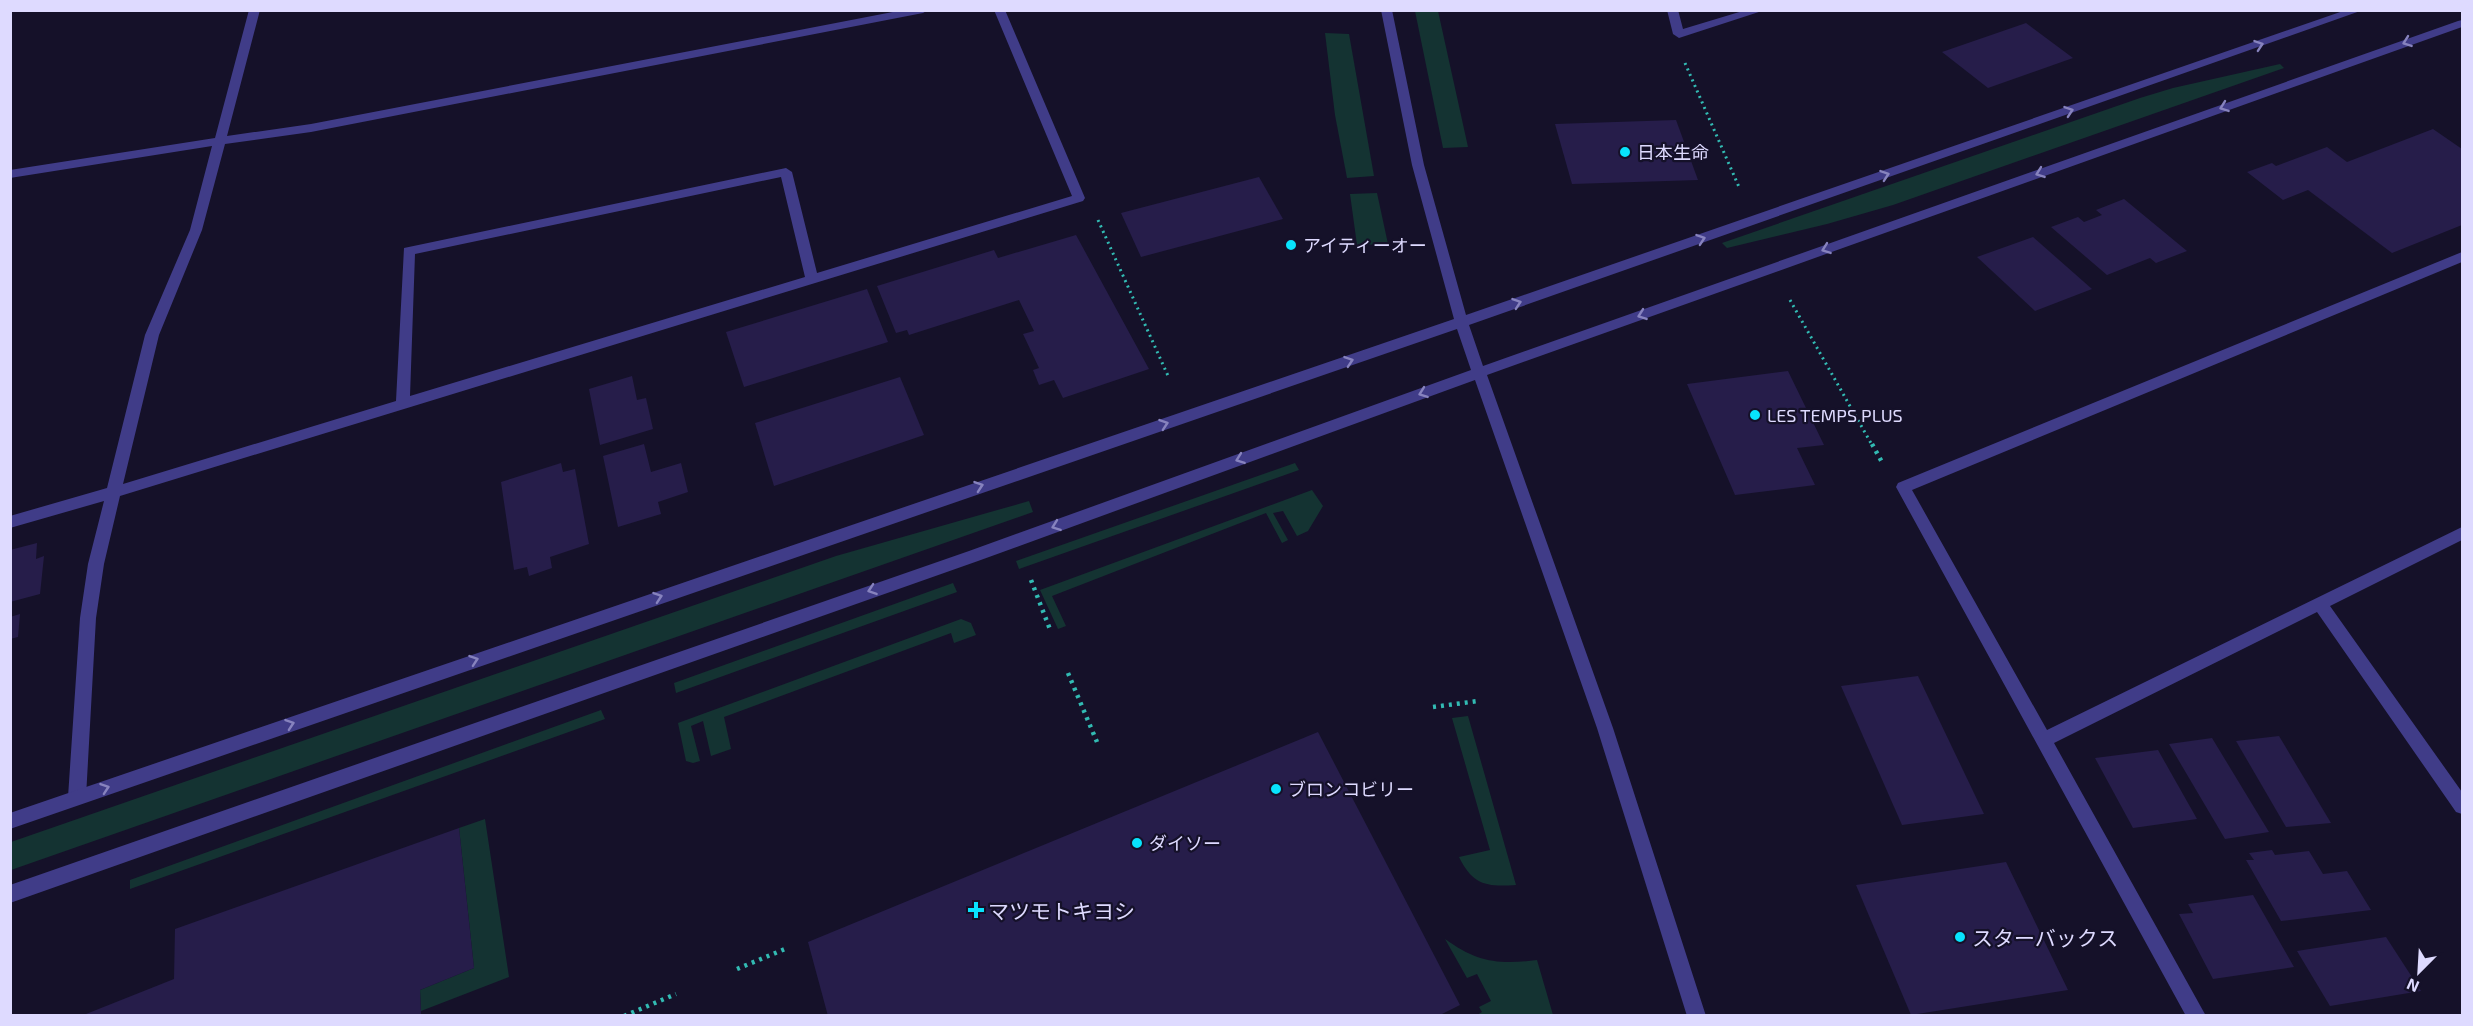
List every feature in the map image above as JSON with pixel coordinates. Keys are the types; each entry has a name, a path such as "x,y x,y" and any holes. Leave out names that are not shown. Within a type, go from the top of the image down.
{"street":[{"path":"10,174 135,153 311,128 923,10"},
{"path":"10,522 403,405 1079,198 999,10"},
{"path":"1386,10 1418,165 1461,322 1605,728 1697,1016"},
{"path":"1672,10 1679,34 1760,10"},
{"path":"10,821 1461,322 2358,10"},
{"path":"77,797 88,618 96,564 152,335 196,230 219,141 258,11"},
{"path":"10,894 973,556 1478,373 2463,23"},
{"path":"403,405 409,251 786,172 812,280"},
{"path":"2197,1016 1903,487 2463,257"},
{"path":"2044,740 2463,533"},
{"path":"2320,604 2463,806"}],"path":[{"path":"1679,34 1678,47 1739,187"},
{"path":"1079,198 1095,213 1169,378"},
{"path":"1790,300 1887,472 1903,487"},
{"path":"1031,580 1051,632"},
{"path":"1068,673 1097,742"},
{"path":"1433,707 1478,701"},
{"path":"737,969 785,949"},
{"path":"624,1016 676,994"}],"green space":[{"path":"1415,11 1438,11 1468,147 1443,148"},
{"path":"1325,33 1349,34 1374,176 1347,178 1335,115"},
{"path":"2280,64 2284,68 1893,205 1827,224 1727,248 1722,243 2140,98 2173,88"},
{"path":"1377,193 1388,244 1357,245 1350,194"},
{"path":"1295,463 1299,470 1019,569 1016,561"},
{"path":"1312,490 1323,506 1308,531 1297,536 1283,511 1273,513 1288,540 1282,543 1266,513 1052,596 1066,626 1058,629 1040,590"},
{"path":"1029,501 1033,512 11,870 11,842 836,556"},
{"path":"953,583 957,592 676,693 674,683"},
{"path":"961,619 971,623 976,635 954,643 951,633 724,717 731,749 711,756 703,721 691,726 700,761 693,763 686,761 678,723"},
{"path":"601,710 605,719 130,889 130,880"},
{"path":"1468,716 1516,885 1488,884 1475,879 1459,857 1490,850 1452,718"},
{"path":"485,819 509,977 421,1011 420,990 474,968 459,828"},
{"path":"1445,939 1467,953 1488,960 1511,962 1537,960 1553,1015 1477,1015 1482,1012 1479,1007 1491,1001 1477,974 1467,978"}],"building":[{"path":"2026,23 2073,58 1988,88 1942,52"},
{"name":"日本生命","path":"1676,120 1698,180 1572,184 1555,124"},
{"path":"2433,129 2462,149 2462,225 2392,253 2308,190 2283,200 2247,172 2272,163 2276,166 2327,147 2347,162"},
{"path":"1259,177 1283,219 1141,257 1121,213"},
{"path":"2124,199 2187,251 2156,263 2150,258 2107,275 2051,227 2078,217 2084,222 2102,215 2096,210"},
{"path":"1076,235 1149,369 1063,398 1054,380 1039,385 1033,370 1039,368 1023,334 1034,331 1019,300 909,335 907,330 896,333 877,286 994,250 998,258"},
{"path":"2033,237 2092,289 2035,311 1977,257"},
{"path":"867,289 888,342 744,387 726,332"},
{"name":"LES TEMPS PLUS","path":"1788,371 1824,445 1797,448 1815,485 1735,495 1687,384"},
{"path":"632,376 637,400 646,398 653,429 600,445 589,389"},
{"path":"900,377 924,435 774,486 755,423"},
{"path":"644,444 651,472 681,463 688,492 658,502 661,514 618,527 603,456"},
{"path":"561,463 563,472 575,469 589,544 550,557 552,568 529,576 527,567 514,570 501,482"},
{"path":"37,543 36,559 44,556 40,594 10,602 10,550"},
{"path":"20,614 18,637 10,639 10,617"},
{"path":"1918,676 1984,814 1902,825 1841,686"},
{"path":"1318,732 1460,1005 1438,1016 828,1016 808,942"},
{"path":"2279,736 2331,823 2286,827 2236,741"},
{"path":"2212,738 2269,832 2225,839 2169,744"},
{"path":"2158,750 2197,819 2133,828 2095,758"},
{"path":"459,828 474,968 420,990 421,1016 81,1016 174,979 175,929"},
{"path":"2272,850 2275,855 2309,851 2323,874 2347,871 2371,910 2281,921 2246,860 2254,860 2249,853"},
{"name":"スターバックス","path":"2006,862 2068,990 1911,1015 1856,885"},
{"path":"2253,895 2294,967 2213,979 2179,914 2193,913 2188,904"},
{"path":"2386,937 2421,991 2330,1006 2297,951"}],"place":[{"name":"日本生命","path":"1625,152"},
{"name":"アイティーオー","path":"1291,245"},
{"name":"LES TEMPS PLUS","path":"1755,415"},
{"name":"ブロンコビリー","path":"1276,789"},
{"name":"ダイソー","path":"1137,843"},
{"name":"マツモトキヨシ","path":"976,910"},
{"name":"スターバックス","path":"1960,937"}]}
